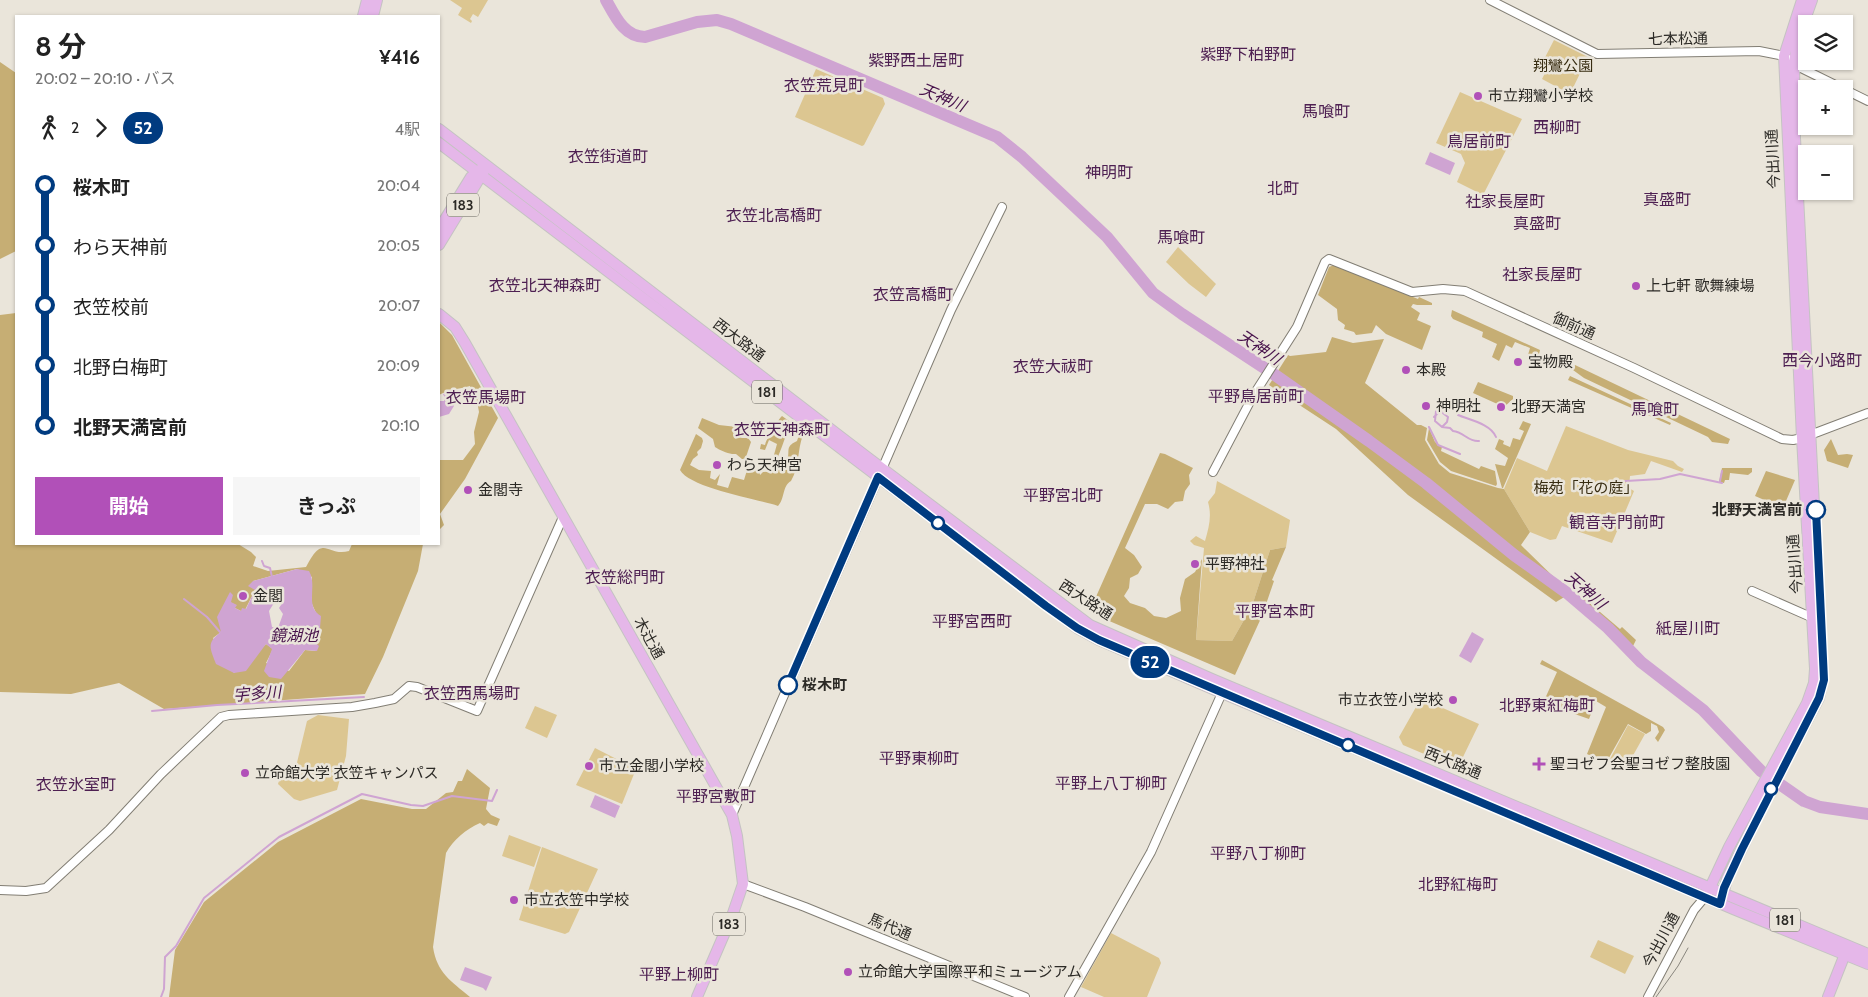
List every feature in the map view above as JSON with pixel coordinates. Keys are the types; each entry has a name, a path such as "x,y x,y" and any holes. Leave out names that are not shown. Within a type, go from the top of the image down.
{"main road":[{"path":"363,15 367,0"},
{"path":"373,15 377,0"},
{"name":"今出川通","path":"1708,892 1729,846 1771,779 1821,692 1824,680 1806,437 1784,56 1802,0"},
{"name":"今出川通","path":"1721,898 1727,879 1811,693 1815,668 1794,62 1798,39 1812,0"},
{"name":"西大路通","path":"440,130 666,304 1077,628 1099,640 1222,693 1428,779 1708,892"},
{"name":"西大路通","path":"440,144 880,472 1090,625 1846,951 1868,964"},
{"name":"183","path":"440,228 479,174 487,166"},
{"name":"183","path":"440,243 479,174"},
{"name":"木辻通","path":"440,315 452,324 459,333 732,815 737,836 743,884 732,916 697,997"},
{"path":"1828,997 1846,951"},
{"name":"西大路通","path":"1846,951 1868,954"}],"street":[{"name":"七本松通","path":"1490,0 1598,54 1759,51 1784,56 1801,68 1868,101"},
{"path":"732,815 951,310 1002,207"},
{"name":"御前通","path":"1212,472 1253,396 1297,327 1325,262 1329,258 1412,292 1443,289 1465,291 1634,368 1782,439 1793,440 1806,437"},
{"path":"1806,437 1868,413"},
{"path":"0,890 26,891 46,888 109,830 161,774 220,717 352,707 394,698 409,686 417,686 477,711 563,517"},
{"path":"1752,590 1813,618 1821,628"},
{"path":"1069,997 1151,852 1222,693"},
{"name":"馬代通","path":"743,884 805,907 1025,997"},
{"name":"今出川通","path":"1648,997 1694,910 1708,892"}],"green space":[{"path":"450,0 488,0 478,17 473,14 470,19 471,23 458,15 462,8"},
{"name":"翔鸞公園","path":"1554,40 1588,57 1570,94 1542,79 1545,73 1539,69"},
{"path":"816,69 883,98 885,104 864,145 862,146 795,117"},
{"path":"1460,92 1522,119 1483,195 1457,182 1465,163 1461,154 1436,143"},
{"path":"1178,247 1216,284 1206,297 1166,262"},
{"name":"梅苑「花の庭」","path":"1566,426 1628,450 1673,461 1684,469 1682,472 1651,461 1645,474 1630,476 1629,488 1634,491 1612,543 1562,526 1556,539 1550,540 1530,532 1504,489 1517,458 1547,471"},
{"path":"1217,481 1290,520 1286,547 1270,550 1252,606 1232,641 1196,640 1204,548 1194,545 1190,541 1196,536 1205,541 1210,517 1208,502 1215,493"},
{"path":"1420,700 1428,705 1436,705 1479,724 1463,757 1455,754 1450,765 1403,745 1399,737"},
{"path":"535,706 557,715 547,738 525,728"},
{"path":"318,715 349,719 346,756 337,790 300,801 294,799 278,784 281,774 294,775 307,721"},
{"path":"1628,725 1645,734 1626,768 1610,759"},
{"path":"595,748 636,769 622,804 576,785"},
{"path":"509,835 541,847 534,867 502,856"},
{"path":"542,847 598,869 569,932 565,934 519,920"},
{"path":"1111,933 1159,958 1161,963 1147,997 1104,997 1081,987"},
{"path":"1598,940 1634,956 1625,974 1590,957"}],"shaded area":[{"path":"0,62 15,72 15,252 0,259"},
{"path":"1334,265 1432,303 1432,305 1413,304 1411,307 1420,313 1417,320 1431,326 1422,350 1386,334 1376,325 1372,333 1356,335 1354,332 1344,329 1345,325 1338,320 1337,309 1318,295 1329,267"},
{"path":"1452,310 1540,350 1539,354 1528,355 1530,348 1515,342 1512,348 1506,345 1499,361 1492,357 1497,344 1482,337 1483,332 1453,319 1451,316"},
{"name":"金閣寺","path":"15,313 15,545 240,545 256,557 253,566 268,571 306,567 321,548 341,552 349,551 352,545 423,545 418,571 383,657 365,694 164,709 119,683 71,694 0,692 0,315","holes":["297,569 312,577 312,604 316,613 312,639 316,651 305,650 289,671 266,663 273,649 266,644 234,673 213,638 221,632 232,593 230,602 235,608 241,611 245,610 255,590 253,581"]},
{"path":"440,323 452,335 498,418 465,479 440,514 440,460 463,460 475,444 474,432 479,412 477,401 470,386 440,395"},
{"path":"1332,337 1353,343 1384,339 1365,383 1417,425 1427,428 1425,440 1439,464 1450,473 1504,489 1530,532 1521,545 1565,588 1586,600 1620,629 1622,627 1636,640 1633,646 1638,651 1636,652 1571,593 1556,602 1408,495 1336,429 1269,385 1288,355 1326,352"},
{"path":"1575,365 1730,439 1728,444 1712,442 1708,437 1584,378 1573,370"},
{"path":"1570,376 1671,423 1670,425 1568,380"},
{"path":"1478,382 1513,396 1513,399 1504,407 1473,393"},
{"path":"782,416 790,424 779,454 773,466 763,464 763,460 772,462 777,444 769,440 765,450 760,449 761,444 765,445"},
{"path":"702,418 719,425 745,430 741,438 748,438 751,442 747,459 742,459 736,454 725,452 715,447 713,439 698,428"},
{"path":"1523,421 1531,424 1502,488 1495,464 1505,466 1508,458 1495,449 1499,439 1504,441 1503,444 1510,447 1513,438 1520,440 1524,431 1519,429"},
{"path":"1429,428 1435,442 1442,447 1441,451 1479,469 1481,466 1495,471 1496,486 1451,471 1440,462 1427,440"},
{"path":"800,432 803,435 796,470 791,481 786,486 778,506 710,487 686,476 680,470 696,434 703,441 701,448 697,452 698,455 690,465 699,470 711,471 710,478 715,480 720,474 717,485 728,488 732,477 744,480 748,467 759,469 760,475 763,472 778,471 788,458 789,448 797,441"},
{"path":"1831,439 1838,455 1853,455 1848,468 1827,461 1824,450"},
{"path":"1160,453 1193,468 1189,475 1190,484 1185,491 1183,501 1175,502 1168,509 1157,504 1145,504 1125,548 1134,555 1142,567 1138,574 1130,578 1129,588 1124,596 1130,603 1145,608 1154,616 1166,618 1181,611 1180,598 1185,579 1195,572 1202,559 1196,640 1232,641 1252,606 1270,550 1286,547 1272,580 1274,581 1262,616 1235,675 1093,614 1091,608"},
{"path":"1722,468 1752,468 1752,472 1748,475 1730,473 1729,480 1725,480 1724,483 1719,482"},
{"path":"1766,471 1795,480 1783,508 1755,496"},
{"path":"440,514 444,525 440,529"},
{"path":"1542,660 1663,727 1665,730 1658,742 1655,738 1659,732 1657,726 1651,723 1651,731 1646,734 1628,724 1606,763 1587,754 1606,707 1596,701 1589,719 1543,703 1557,672 1540,664"},
{"path":"467,769 490,788 486,809 491,815 500,819 497,826 488,823 484,826 480,823 470,828 456,839 446,853 433,947 441,970 470,997 169,997 175,950 204,902 278,842 361,799 412,809 426,809 446,793 453,792 458,781 462,781"}],"water":[{"path":"1430,152 1455,163 1450,175 1425,164"},
{"path":"454,393 454,406 449,414 440,417 440,401 444,401 445,398 443,394"},
{"name":"鏡湖池","path":"297,569 309,571 311,577 313,607 321,616 320,628 314,631 312,639 319,646 317,651 305,650 281,679 269,677 264,671 272,649 266,644 246,671 234,673 216,664 212,654 211,643 221,632 217,617 230,592 233,595 231,602 237,605 235,608 241,611 242,608 246,609 255,590 248,586 253,581","holes":["281,595 283,602 279,608 283,614 278,628 272,627 269,611 275,598"]},
{"path":"1472,632 1484,639 1471,663 1459,656"},
{"path":"595,795 620,806 615,818 590,807"},
{"path":"465,967 492,977 486,991 483,988 460,980"}],"waterway":[{"name":"天神川","path":"606,0 626,30 638,36 645,37 697,22 717,20 731,24 997,137 1022,157 1107,237 1153,293 1369,441 1426,483 1514,555 1567,593 1608,628 1641,662 1703,710 1761,771 1804,801 1820,807 1868,814"},
{"path":"1436,411 1435,421 1442,427 1450,428 1472,440 1479,441"},
{"path":"1434,417 1440,411 1448,417 1447,422 1442,427"},
{"path":"1458,415 1485,426 1496,437"},
{"path":"1429,427 1438,445 1460,454"},
{"path":"1720,481 1722,471"},
{"path":"1609,482 1660,479 1680,474 1722,483"},
{"path":"262,561 264,566 270,568 272,577"},
{"path":"184,599 207,617 220,632"},
{"name":"宇多川","path":"152,711 217,705 364,697"},
{"path":"161,997 164,989 165,957 176,946 204,898 279,837 362,794 423,806 452,796 492,801 497,790"}],"tram line":[{"path":"1656,997 1688,948"}],"bus line":[{"name":"52","path":"788,685 878,477 1046,606 1077,628 1099,640 1720,904 1727,879 1819,698 1824,680 1816,510"}],"place":[{"name":"市立翔鸞小学校","path":"1478,96"},
{"name":"上七軒 歌舞練場","path":"1636,286"},
{"name":"宝物殿","path":"1518,362"},
{"name":"本殿","path":"1406,370"},
{"name":"神明社","path":"1426,406"},
{"name":"北野天満宮","path":"1501,407"},
{"name":"わら天神宮","path":"717,465"},
{"name":"金閣寺","path":"468,490"},
{"name":"北野天満宮前","path":"1816,510"},
{"name":"平野神社","path":"1195,564"},
{"name":"金閣","path":"243,596"},
{"name":"桜木町","path":"788,685"},
{"name":"市立衣笠小学校","path":"1453,700"},
{"name":"聖ヨゼフ会聖ヨゼフ整肢園","path":"1539,764"},
{"name":"市立金閣小学校","path":"589,766"},
{"name":"立命館大学 衣笠キャンパス","path":"245,773"},
{"name":"市立衣笠中学校","path":"514,900"},
{"name":"立命館大学国際平和ミュージアム","path":"848,972"}],"district":[{"name":"紫野下柏野町","path":"1248,54"},
{"name":"紫野西土居町","path":"916,60"},
{"name":"衣笠荒見町","path":"824,85"},
{"name":"馬喰町","path":"1326,111"},
{"name":"西柳町","path":"1557,127"},
{"name":"鳥居前町","path":"1479,141"},
{"name":"衣笠街道町","path":"608,156"},
{"name":"神明町","path":"1109,172"},
{"name":"北町","path":"1283,188"},
{"name":"真盛町","path":"1667,199"},
{"name":"社家長屋町","path":"1505,201"},
{"name":"衣笠北高橋町","path":"774,215"},
{"name":"真盛町","path":"1537,223"},
{"name":"馬喰町","path":"1181,237"},
{"name":"社家長屋町","path":"1542,274"},
{"name":"衣笠北天神森町","path":"545,285"},
{"name":"衣笠高橋町","path":"913,294"},
{"name":"西今小路町","path":"1822,360"},
{"name":"衣笠大祓町","path":"1053,366"},
{"name":"平野鳥居前町","path":"1256,396"},
{"name":"衣笠馬場町","path":"486,397"},
{"name":"馬喰町","path":"1655,409"},
{"name":"衣笠天神森町","path":"782,429"},
{"name":"平野宮北町","path":"1063,495"},
{"name":"観音寺門前町","path":"1617,522"},
{"name":"衣笠総門町","path":"625,577"},
{"name":"平野宮本町","path":"1275,611"},
{"name":"平野宮西町","path":"972,621"},
{"name":"紙屋川町","path":"1688,628"},
{"name":"衣笠西馬場町","path":"472,693"},
{"name":"北野東紅梅町","path":"1547,705"},
{"name":"平野東柳町","path":"919,758"},
{"name":"平野上八丁柳町","path":"1111,783"},
{"name":"衣笠氷室町","path":"76,784"},
{"name":"平野宮敷町","path":"716,796"},
{"name":"平野八丁柳町","path":"1258,853"},
{"name":"北野紅梅町","path":"1458,884"},
{"name":"平野上柳町","path":"679,974"}]}
